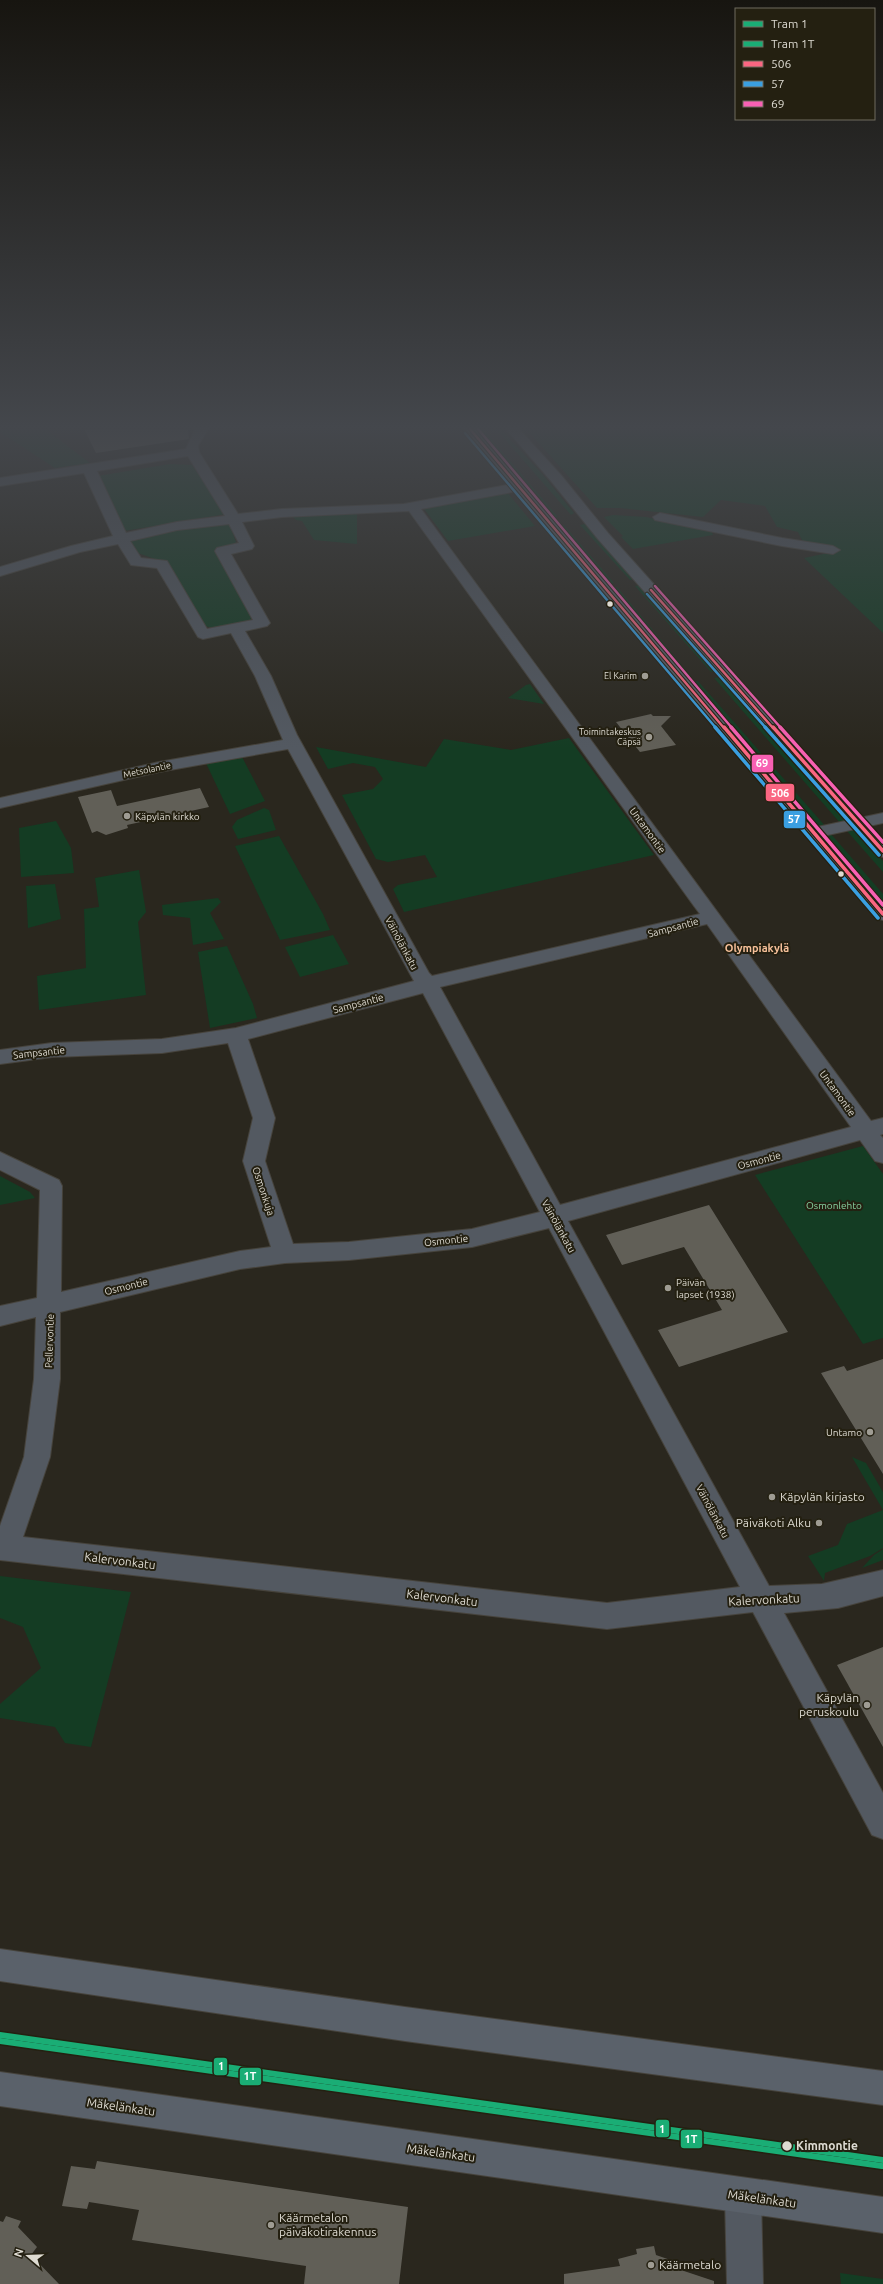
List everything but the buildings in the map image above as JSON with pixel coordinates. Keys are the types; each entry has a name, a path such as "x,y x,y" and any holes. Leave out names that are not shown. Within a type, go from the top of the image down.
{"main road":[{"path":"560,536 883,914"},
{"path":"603,536 883,852"},
{"path":"0,1965 413,2026 883,2088"},
{"name":"Mäkelänkatu","path":"0,2089 883,2216"}],"street":[{"path":"0,572 131,536"},
{"path":"120,538 136,562 162,564 204,634 262,623 222,551 247,546 241,536"},
{"name":"Untamontie","path":"434,536 883,1155"},
{"path":"757,536 833,550"},
{"name":"Väinölänkatu","path":"236,628 263,676 289,735 421,977 428,983 883,1824"},
{"name":"Metsolantie","path":"0,803 166,766 294,742"},
{"path":"814,833 883,818"},
{"name":"Sampsantie","path":"0,1056 52,1050 162,1046 236,1035 414,989 428,983 472,974 711,917"},
{"name":"Osmonkuja","path":"236,1035 264,1118 254,1161 285,1254"},
{"name":"Osmontie","path":"0,1316 195,1269 285,1254 349,1251 472,1238 539,1223 553,1216 867,1131"},
{"name":"Pellervontie","path":"0,1160 51,1186 50,1305 47,1379 37,1458 3,1548"},
{"name":"Kalervonkatu","path":"3,1548 607,1616 760,1598 784,1601 855,1593 883,1583"},
{"path":"743,2196 744,2284"}],"green space":[{"path":"150,536 234,536 236,542 232,546 215,550 249,610 251,619 248,622 216,629 205,626 169,564 135,552 128,542 131,539"},
{"path":"311,536 357,536 357,544 314,540"},
{"path":"444,536 479,536 448,541"},
{"path":"569,536 573,536 614,583 608,584"},
{"path":"590,536 596,536 635,579 630,580"},
{"path":"710,536 633,549 621,537"},
{"path":"800,536 883,536 883,633 804,558 828,553 806,548"},
{"path":"640,585 718,671 711,672 635,586"},
{"path":"617,587 691,676 687,677 612,588"},
{"path":"721,677 849,822 841,824 714,678"},
{"path":"698,681 826,827 819,829 693,682"},
{"path":"530,684 544,704 508,698 526,685"},
{"path":"569,738 654,855 404,912 393,889 398,885 437,877 425,855 388,862 376,859 342,795 373,789 383,779 375,767 353,763 328,769 316,747 426,767 444,739 511,750"},
{"path":"241,755 265,801 230,814 205,761"},
{"path":"264,808 269,810 276,830 238,839 232,827 237,820"},
{"path":"56,821 71,848 74,873 21,877 19,828"},
{"path":"855,829 883,861 883,872 847,831"},
{"path":"831,834 883,894 883,904 824,836"},
{"path":"279,836 323,914 330,930 280,940 235,846"},
{"path":"139,870 146,912 138,922 146,995 39,1010 37,976 86,968 84,909 99,907 95,878"},
{"path":"55,884 61,919 28,928 26,886"},
{"path":"218,898 221,902 210,913 224,939 193,945 190,918 163,915 162,905"},
{"path":"333,935 349,964 300,977 285,947"},
{"path":"227,946 253,1004 257,1018 210,1028 198,952"},
{"name":"Osmonlehto","path":"863,1146 883,1174 883,1338 863,1344 755,1175"},
{"path":"0,1176 30,1192 35,1198 0,1205"},
{"path":"852,1457 866,1463 883,1492 883,1510"},
{"path":"883,1510 883,1548 870,1556 825,1573 824,1581 808,1556 838,1545 847,1524"},
{"path":"883,1549 883,1560 862,1568 874,1555"},
{"path":"0,1576 131,1592 91,1747 65,1743 55,1727 0,1718 0,1704 41,1668 23,1627 0,1618"},
{"path":"840,2273 883,2279 883,2284 841,2284"}],"tram line":[{"name":"1","path":"0,2035 883,2160"},
{"name":"1T","path":"0,2041 882,2166"}],"transit line":[{"name":"57","path":"552,536 878,918"},
{"name":"506","path":"561,536 883,914"},
{"name":"69","path":"569,536 883,905"},
{"name":"69","path":"655,586 883,842"},
{"name":"506","path":"651,590 883,851"},
{"name":"57","path":"647,594 879,855"}],"place":[{"name":"El Karim","path":"645,676"},
{"name":"Toimintakeskus Cäpsä","path":"649,737"},
{"name":"Käpylän kirkko","path":"127,816"},
{"name":"Päivän lapset (1938)","path":"668,1288"},
{"name":"Untamo","path":"870,1432"},
{"name":"Käpylän kirjasto","path":"772,1497"},
{"name":"Päiväkoti Alku","path":"819,1523"},
{"name":"Käpylän peruskoulu","path":"867,1705"},
{"name":"Kimmontie","path":"787,2146"},
{"name":"Käärmetalon päiväkotirakennus","path":"271,2225"},
{"name":"Käärmetalo","path":"651,2265"}],"district":[{"name":"Olympiakylä","path":"757,948"}]}
